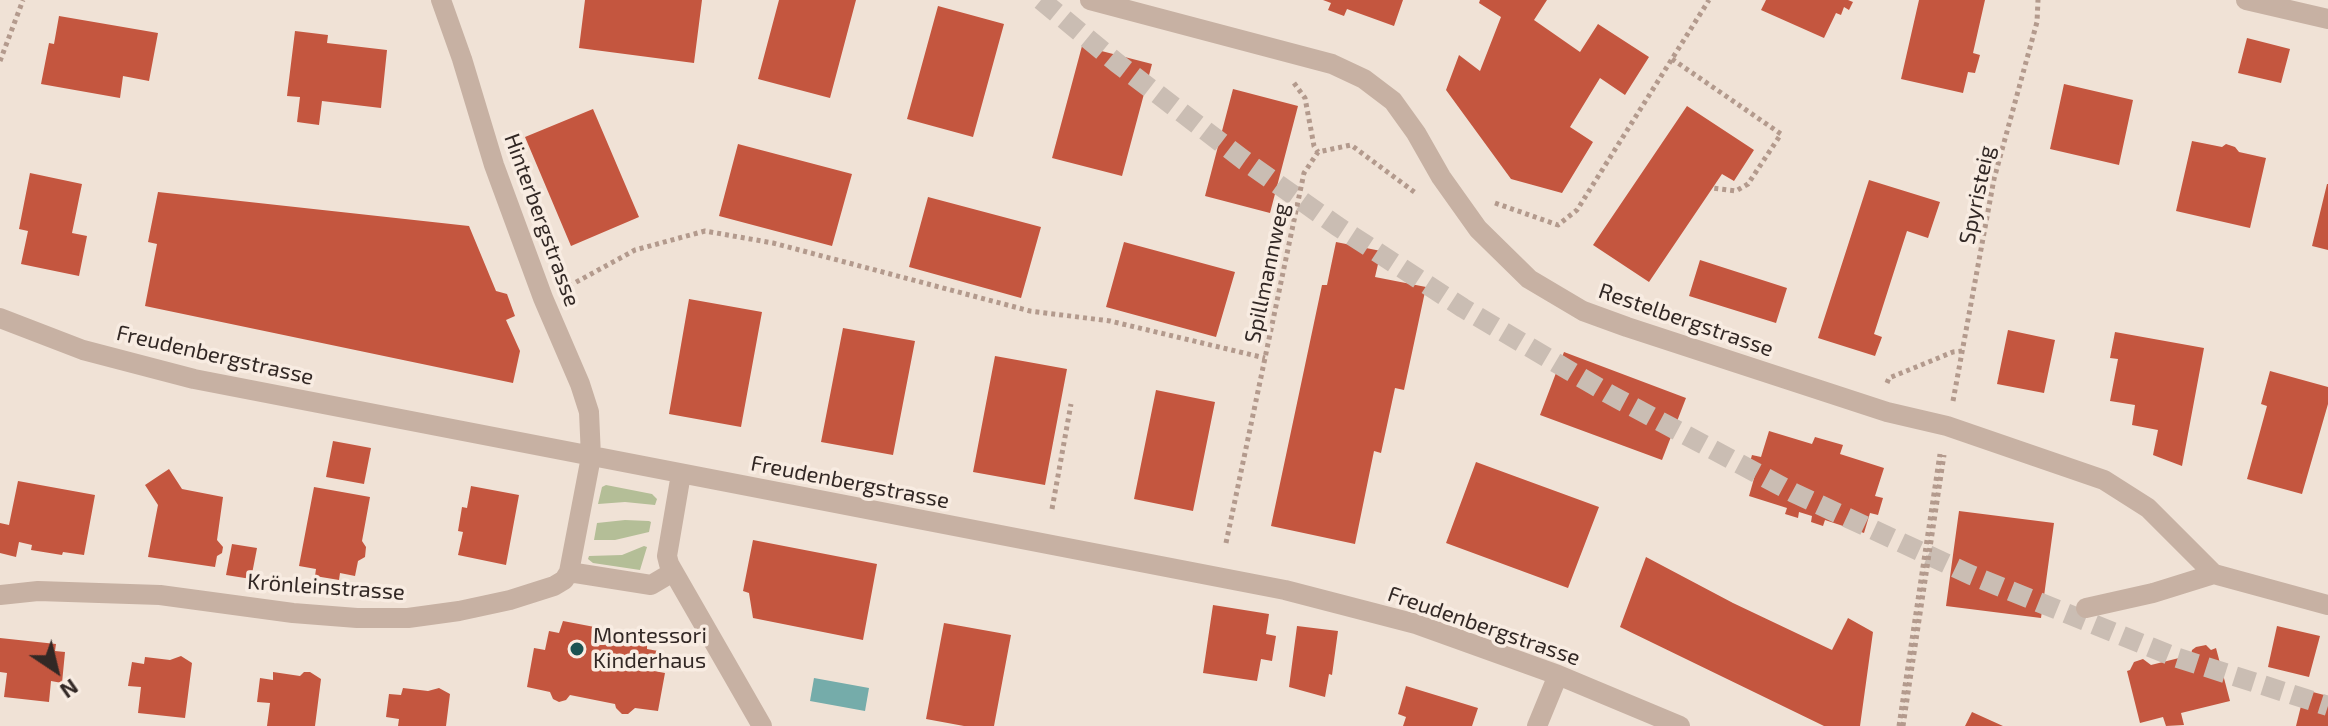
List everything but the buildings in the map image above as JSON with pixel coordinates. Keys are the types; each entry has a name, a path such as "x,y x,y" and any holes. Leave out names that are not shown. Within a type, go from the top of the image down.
{"street":[{"name":"Hinterbergstrasse","path":"441,0 494,165 543,298 580,384 589,412 591,457"},
{"name":"Restelbergstrasse","path":"1090,0 1332,64 1364,79 1393,101 1478,229 1529,279 1583,311 1887,412 1947,426 2104,480 2148,508 2214,574 2328,605"},
{"path":"2246,0 2328,19"},
{"name":"Freudenbergstrasse","path":"0,318 83,350 194,379 1285,590 1416,624 1558,675 1680,726"},
{"path":"591,457 569,572 651,585 673,572"},
{"path":"681,474 667,556 673,572 762,726"},
{"name":"Krönleinstrasse","path":"0,595 38,591 160,595 293,613 408,618 510,600 554,586 564,580 569,572"},
{"path":"2086,608 2153,593 2214,574"},
{"path":"1537,726 1558,675"}],"path":[{"path":"0,61 23,0"},
{"path":"1486,200 1558,225 1577,210 1709,0"},
{"name":"Spyristeig","path":"1954,398 1994,179 2037,22 2038,0"},
{"path":"1672,59 1781,134 1748,184 1736,191 1713,188"},
{"path":"1301,92 1318,152 1351,145 1427,202"},
{"name":"Spillmannweg","path":"1226,543 1304,173 1318,152"},
{"path":"568,287 635,250 705,231 773,243 1030,311 1110,321 1265,358"},
{"path":"1885,387 1889,378 1962,351"},
{"path":"1052,509 1071,404"},
{"path":"1901,726 1941,448"}],"green space":[{"path":"606,485 652,494 657,499 655,505 625,502 598,504 602,487"},
{"path":"625,520 651,522 649,532 615,540 594,540 597,523"},
{"path":"647,547 640,570 593,563 588,559 589,556 622,555"}],"water":[{"path":"814,678 869,688 865,711 810,701"}],"tunnel":[{"path":"1041,0 1245,161 1337,226 1463,308 1609,394 1794,493 1971,575 2175,657 2328,706"}],"place":[{"name":"Montessori Kinderhaus","path":"577,649"}]}
